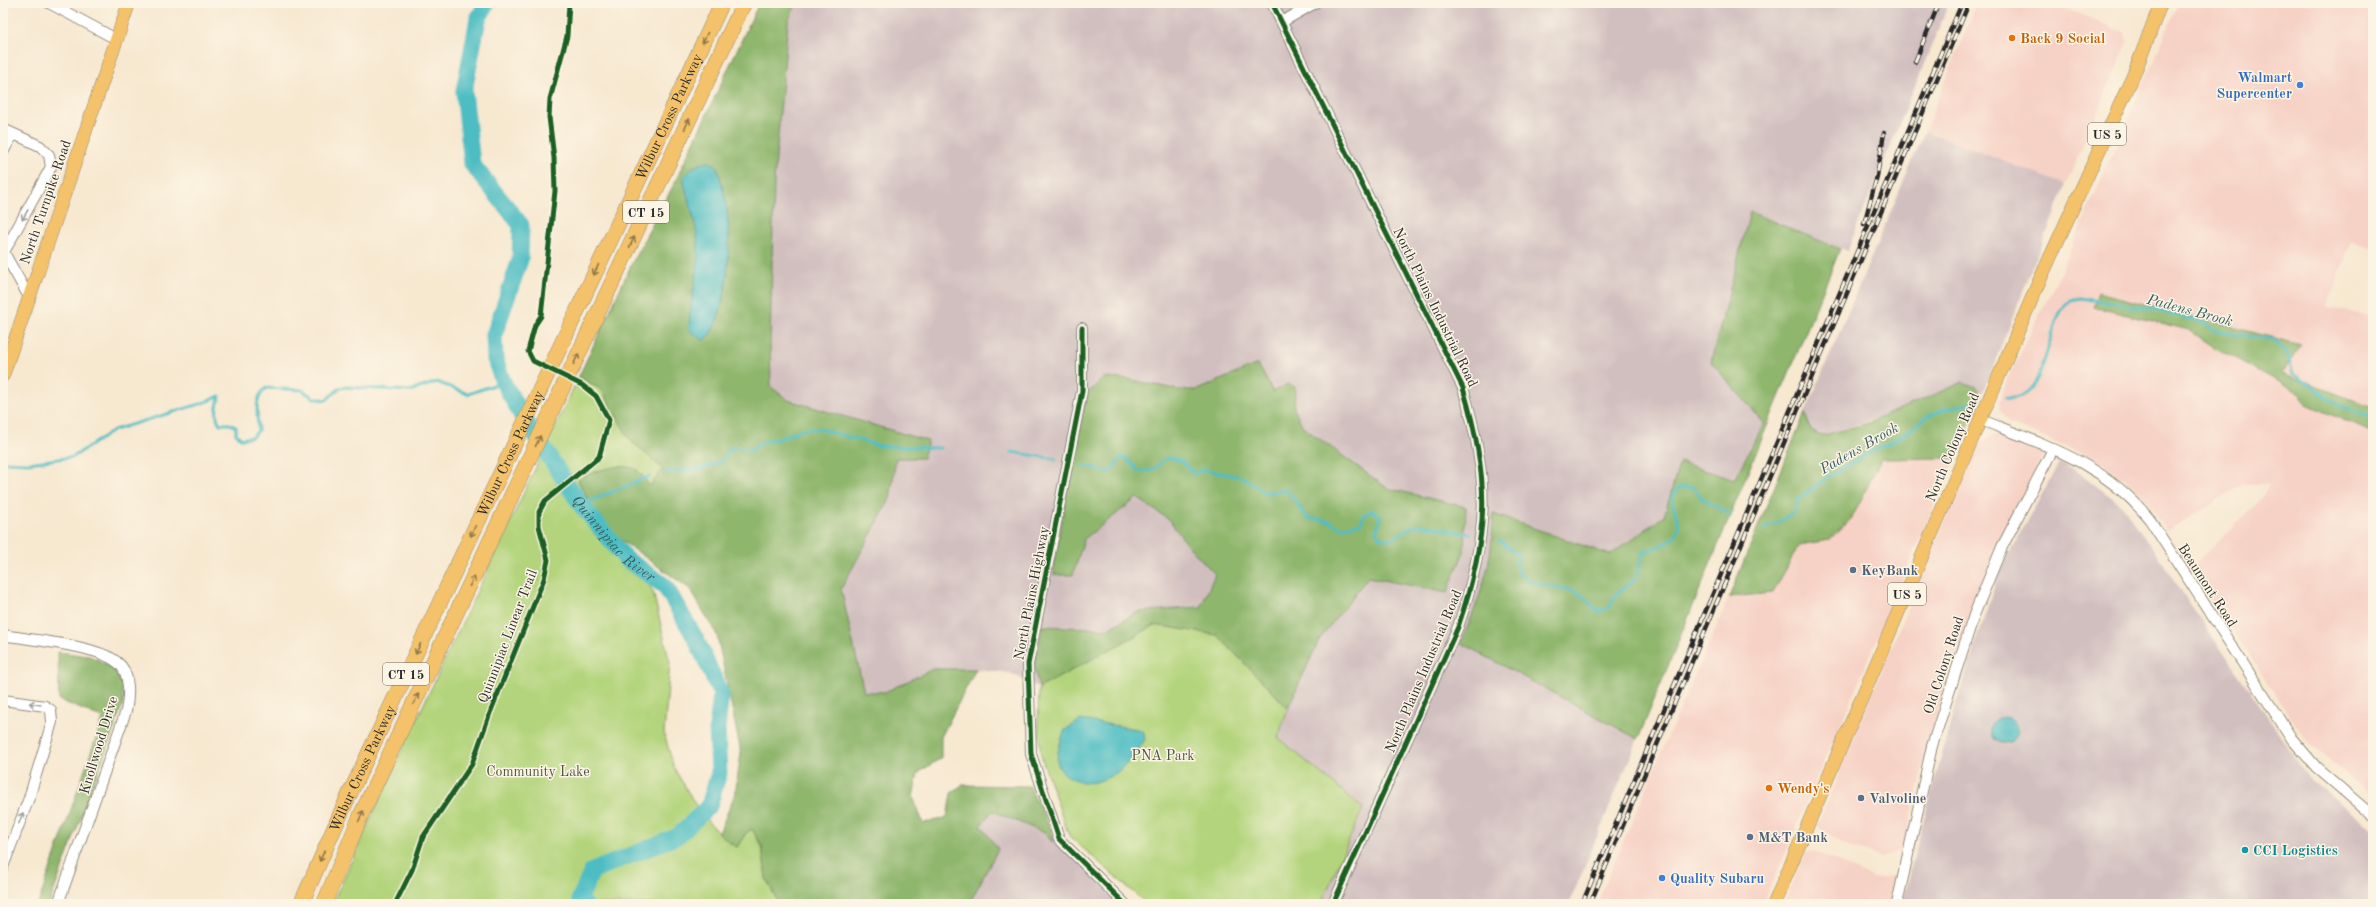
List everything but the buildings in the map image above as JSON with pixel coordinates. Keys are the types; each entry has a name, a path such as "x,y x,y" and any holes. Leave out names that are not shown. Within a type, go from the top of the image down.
{"highway":[{"name":"Wilbur Cross Parkway","path":"301,904 344,806 722,3"},
{"name":"Wilbur Cross Parkway","path":"324,904 361,815 744,3"}],"main road":[{"name":"North Turnpike Road","path":"3,375 129,3"},
{"name":"North Colony Road","path":"1774,904 2038,284 2134,74 2161,3"}],"street":[{"path":"49,3 116,39"},
{"name":"North Plains Industrial Road","path":"1272,3 1463,388 1476,429 1484,499 1481,541 1474,577 1458,627 1333,904"},
{"path":"1282,22 1315,3"},
{"path":"3,129 40,146 49,155 51,167 4,252 29,297"},
{"path":"3,152 13,134"},
{"name":"North Plains Highway","path":"1082,328 1082,391 1028,664 1031,754 1059,839 1125,904"},
{"name":"Beaumont Road","path":"1981,420 2053,449 2094,468 2116,483 2136,502 2150,520 2292,739 2316,767 2373,816"},
{"name":"Old Colony Road","path":"1897,904 1932,746 1974,615 2002,547 2053,449"},
{"name":"Knollwood Drive","path":"3,634 87,650 106,656 118,662 126,678 128,695 126,712 58,904"},
{"path":"3,700 44,706 51,710 52,722 28,798 3,868"}],"shaded area":[{"path":"797,3 1949,3 1847,251 1750,213 1711,362 1764,423 1734,481 1680,462 1664,516 1610,555 1493,515 1493,545 1483,589 1461,643 1638,739 1569,904 1321,904 1363,808 1278,738 1155,625 1039,688 1010,673 976,669 933,669 885,692 864,692 841,589 890,499 896,457 923,458 928,441 788,400 771,387 770,345 774,181 788,21"},
{"path":"1977,3 2055,3 2123,32 2128,42 2066,185 1925,131"},
{"path":"2179,3 2373,3 2373,248 2351,243 2327,307 2373,317 2373,410 2282,374 2301,345 2098,293 2094,307 2189,330 2214,347 2300,393 2307,404 2373,433 2373,797 2309,744 2191,569 2262,497 2269,484 2242,485 2167,531 2152,508 2128,483 2100,461 2008,423 2000,410 1999,402 2008,378 2056,282"},
{"path":"1925,131 2066,185 1981,396 1976,387 1821,436 1811,431 1805,413"},
{"path":"1996,434 2003,434 2043,454 1986,577 1932,730 1903,849 1882,858 1839,842 1817,826 1931,552 1981,442"},
{"path":"1955,458 1763,904 1597,904 1729,597 1773,593 1799,545 1829,540 1852,518 1881,459"},
{"path":"2059,463 2073,468 2124,507 2309,778 2373,830 2373,904 1901,904 1954,710 1999,572"},
{"path":"991,811 1045,833 1052,841 1052,831 1121,904 969,904 976,889 981,825"},
{"path":"1814,851 1873,878 1894,876 1897,881 1890,904 1783,904 1802,860 1807,852"}],"green space":[{"path":"759,3 797,3 788,21 774,181 770,345 771,387 788,400 928,441 923,458 896,458 890,499 841,589 864,692 885,692 933,669 976,669 941,737 941,758 918,773 913,797 923,823 947,818 951,793 962,785 1029,786 1052,831 1052,842 1045,833 992,811 981,825 998,849 969,904 779,904 766,878 762,846 752,829 746,833 737,847 728,842 719,833 735,794 741,753 717,635 690,589 604,528 578,480 607,468 624,467 632,468 638,471 650,486 663,469 630,440 602,390 579,376 636,255 673,186"},
{"path":"1750,212 1840,249 1638,739 1461,643 1479,596 1488,566 1491,550 1493,514 1610,555 1664,516 1680,462 1734,480 1764,423 1711,362"},
{"path":"2098,292 2301,345 2282,374 2373,407 2373,433 2307,404 2300,393 2214,347 2189,330 2094,307"},
{"path":"1258,364 1273,392 1288,384 1295,387 1294,409 1303,427 1387,488 1466,507 1464,552 1447,593 1368,577 1319,640 1288,708 1217,635 1155,625 1039,688 1034,666 1043,626 1108,629 1138,612 1201,607 1215,574 1190,548 1168,519 1137,498 1084,539 1073,575 1054,575 1054,560 1087,394 1103,378 1127,379 1179,390 1197,390"},
{"name":"Community Lake","path":"579,376 602,390 630,440 663,469 650,487 638,471 578,481 608,537 637,561 653,592 670,663 664,733 674,768 701,814 728,842 737,847 746,833 752,829 762,846 766,878 779,904 332,904 403,748"},
{"path":"1963,382 1976,387 1981,396 1955,458 1881,459 1852,518 1829,540 1799,545 1773,593 1729,597 1805,413 1811,431 1821,436 1868,423"},
{"name":"PNA Park","path":"1155,625 1218,635 1288,708 1278,738 1363,808 1321,904 1147,904 1069,836 1041,756 1038,721 1039,688"},
{"path":"58,652 89,656 112,666 122,685 123,704 49,904 38,904 103,718 59,700"}],"water":[{"path":"708,162 716,165 722,184 728,218 729,247 723,301 712,331 704,341 689,330 689,320 697,267 698,246 696,228 683,177 694,167"},
{"path":"2004,717 2014,720 2017,730 2014,740 2004,743 1994,740 1991,730 1994,720"},
{"path":"1081,720 1143,730 1145,739 1131,759 1111,776 1103,780 1090,783 1077,781 1066,775 1061,770 1057,759 1065,730"}],"waterway":[{"name":"Quinnipiac River","path":"487,3 478,19 464,91 472,164 521,225 520,260 494,335 495,359 503,382 521,414 581,505 626,559 665,586 697,641 721,694 717,728 719,773 709,806 678,836 592,871 580,898 584,904"},
{"name":"Padens Brook","path":"2006,398 2021,396 2032,387 2040,374 2056,322 2062,309 2071,300 2080,298 2150,309 2200,321 2215,331 2273,340 2287,352 2293,374 2338,405 2373,418"},
{"path":"3,462 28,463 73,457 114,430 200,404 220,396 217,407 217,418 220,424 230,424 236,427 236,434 242,439 252,437 258,431 257,408 259,397 266,388 302,390 314,398 326,400 340,388 347,387 410,391 437,382 468,394 503,382"},
{"name":"Padens Brook","path":"1764,529 1794,512 1798,499 1832,474 1905,434 1928,416 1949,408 1977,402"},
{"name":"Padens Brook","path":"665,472 699,469 721,462 732,447 751,451 762,442 781,438 803,429 820,429 880,446 940,448"},
{"name":"Padens Brook","path":"1012,452 1056,459"},
{"name":"Padens Brook","path":"1083,466 1110,472 1121,457 1127,459 1138,471 1146,471 1156,467 1164,459 1173,458 1181,461 1194,473 1204,470 1242,477 1267,493 1281,490 1288,491 1307,518 1328,521 1341,528 1361,523 1364,515 1373,510 1381,517 1376,531 1380,537 1384,539 1389,539 1410,528 1420,525 1470,534"},
{"name":"Padens Brook","path":"581,505 650,476"},
{"name":"Padens Brook","path":"1499,540 1518,555 1517,565 1520,573 1526,578 1546,585 1579,593 1600,612 1609,607 1618,592 1636,579 1643,552 1663,545 1674,537 1678,530 1678,522 1673,506 1673,498 1677,489 1685,487 1693,488 1705,501 1730,514"}],"railway":[{"path":"1915,62 1939,3"},
{"path":"1582,904 1962,3"},
{"path":"1590,904 1969,3"},
{"path":"1864,224 1877,176 1884,133"}],"cycle path":[{"name":"Quinnipiac Linear Trail","path":"395,904 412,870 423,837 472,764 490,713 544,579 548,560 539,526 539,512 545,501 599,457 609,420 596,396 582,385 533,361 528,351 535,325 541,316 555,191 554,158 549,117 550,99 567,36 569,3"},
{"path":"1272,3 1463,388 1472,421 1482,480 1483,508 1481,535 1476,564 1458,627 1333,904"},
{"path":"1082,328 1082,391 1028,664 1031,754 1059,839 1125,904"}],"place":[{"name":"Back 9 Social","path":"2012,38"},
{"name":"Walmart Supercenter","path":"2300,85"},
{"name":"KeyBank","path":"1853,570"},
{"name":"Wendy's","path":"1769,788"},
{"name":"Valvoline","path":"1861,798"},
{"name":"M&T Bank","path":"1750,837"},
{"name":"CCI Logistics","path":"2245,850"},
{"name":"Quality Subaru","path":"1662,878"}]}
